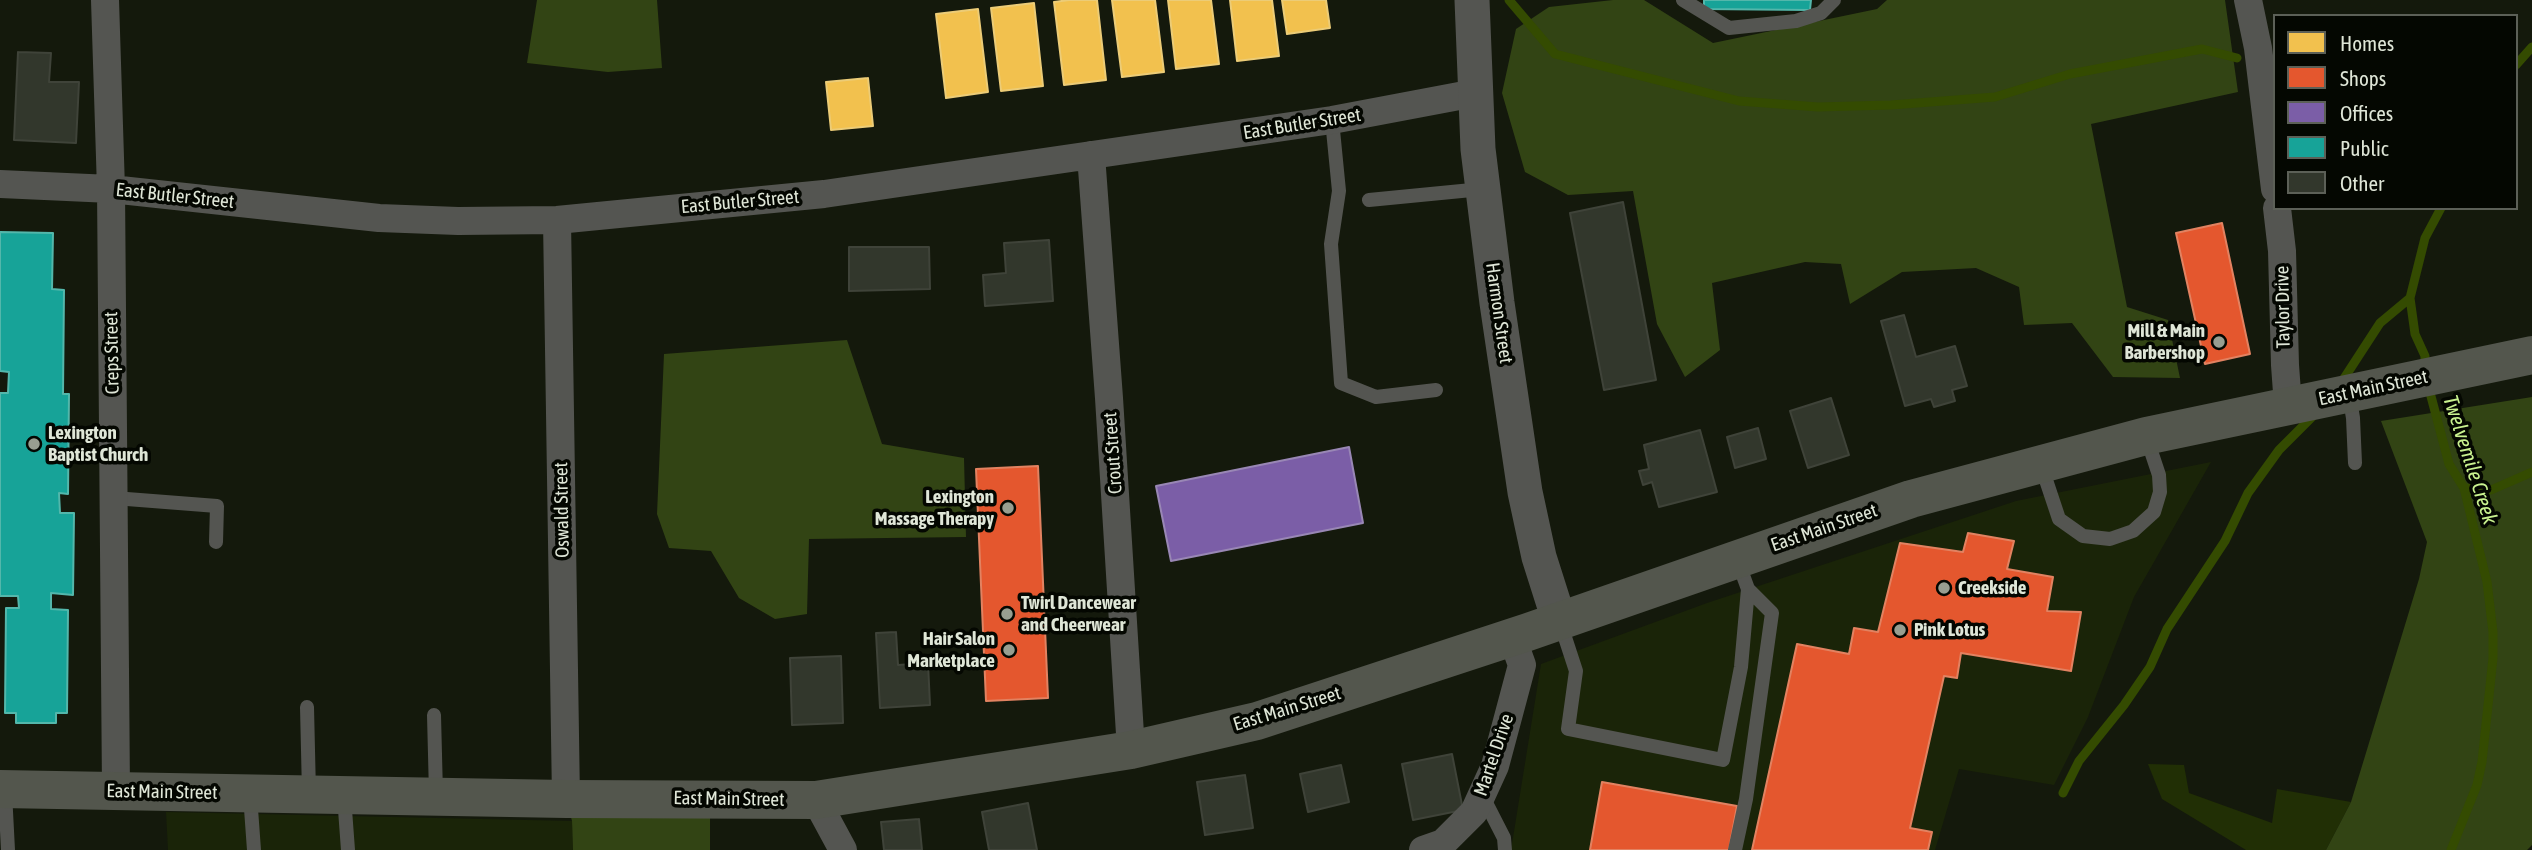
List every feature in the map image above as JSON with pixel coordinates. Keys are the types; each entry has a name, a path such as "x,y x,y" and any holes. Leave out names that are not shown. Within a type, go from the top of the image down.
{"main road":[{"name":"East Main Street","path":"3,789 566,799 816,800 1131,750 1257,721 1559,620 1742,574 1911,499 2146,436 2532,355"}],"street":[{"name":"Creps Street","path":"105,0 111,189 116,791"},
{"name":"Harmon Street","path":"1472,0 1482,189 1525,492 1539,557 1559,620"},
{"path":"2248,0 2258,48 2273,172"},
{"name":"East Butler Street","path":"0,184 111,189 379,218 458,222 558,220 824,194 1332,120 1475,93"},
{"name":"Crout Street","path":"1091,155 1110,398 1131,750"},
{"name":"Taylor Drive","path":"2277,210 2282,251 2285,365 2318,399"},
{"name":"Oswald Street","path":"558,220 566,799"},
{"name":"Martel Drive","path":"1423,850 1443,843 1474,812 1495,766 1522,665 1512,637"},
{"path":"816,800 839,848"}],"lane":[{"path":"1683,0 1729,28 1796,21 1821,13 1834,0"},
{"path":"1332,120 1339,191 1331,244 1341,383 1376,397 1436,390"},
{"path":"1369,200 1482,189"},
{"path":"2318,399 2353,418 2355,463"},
{"path":"2040,463 2059,519 2083,536 2110,539 2133,531 2154,512 2160,492 2160,475 2146,436"},
{"path":"114,498 217,506 216,542"},
{"path":"1559,620 1576,671 1568,729 1723,760 1741,667 1742,574"},
{"path":"1735,850 1746,799 1772,613 1742,574"},
{"path":"307,707 327,795 347,843 336,850"},
{"path":"434,715 436,797"},
{"path":"3,789 8,850"},
{"path":"250,793 254,850"},
{"path":"1482,794 1504,838 1505,850"}],"shaded area":[{"path":"2211,462 2134,597 2088,717 2054,785 1959,769 1935,850 1511,850 1541,664 1707,603 2016,501"},
{"path":"2148,764 2184,765 2189,793 2272,823 2277,789 2351,802 2326,850 2246,850 2162,799"},
{"path":"166,812 572,821 573,850 168,850"}],"green space":[{"path":"537,0 657,0 662,68 608,72 527,63"},
{"path":"1613,0 1644,0 1713,43 1877,9 1887,0 2225,0 2238,92 2091,124 2127,307 2168,320 2180,378 2113,377 2072,323 2024,325 2019,287 1976,268 1902,272 1850,304 1841,264 1805,262 1712,283 1720,350 1685,377 1657,324 1633,191 1568,195 1525,172 1502,93 1516,29 1549,7"},
{"path":"847,340 882,444 964,458 966,537 809,539 807,614 775,619 739,598 711,551 669,548 657,514 664,354"},
{"path":"2532,397 2532,845 2527,850 2326,850 2351,802 2419,579 2427,542 2381,421"},
{"path":"710,798 710,850 573,850 572,821 566,799"}],"building: Homes":[{"path":"1097,0 1106,80 1064,85 1054,2"},
{"path":"1112,0 1155,0 1164,72 1122,77"},
{"path":"1168,0 1211,0 1219,64 1176,69"},
{"path":"1230,0 1272,0 1279,56 1237,61"},
{"path":"1282,0 1326,0 1330,28 1287,34"},
{"path":"1034,3 1043,86 1001,91 991,8"},
{"path":"978,9 988,92 946,98 936,14"},
{"path":"868,78 873,126 831,130 826,82"}],"building: Shops":[{"path":"2222,223 2250,354 2205,364 2176,233"},
{"path":"1038,466 1048,698 986,701 976,469"},
{"path":"1968,533 2014,541 2007,569 2053,577 2047,611 2081,612 2071,671 1961,653 1957,678 1944,676 1910,828 1932,832 1928,850 1752,850 1797,644 1849,654 1854,628 1878,632 1900,543 1963,552"},
{"path":"1602,782 1737,806 1729,850 1590,850"}],"building: Offices":[{"path":"1349,447 1363,523 1171,561 1156,486"}],"building: Public":[{"path":"1704,0 1811,0 1810,10 1704,9"},
{"name":"Lexington Baptist Church","path":"0,232 53,233 52,289 64,290 63,394 69,394 68,494 59,493 60,513 74,513 73,595 51,593 51,609 68,610 67,713 56,713 56,723 16,723 16,713 5,713 6,608 19,608 18,596 0,596 0,393 8,393 9,372 0,371"}],"building: Other":[{"path":"18,52 51,53 49,82 79,82 76,143 14,140"},
{"path":"1623,202 1656,380 1604,390 1570,213"},
{"path":"1049,240 1053,301 985,306 983,275 1006,273 1004,243"},
{"path":"849,247 929,247 930,289 849,291"},
{"path":"1904,315 1916,357 1955,346 1967,386 1952,390 1955,401 1934,407 1931,399 1905,406 1881,321"},
{"path":"1831,398 1849,455 1808,468 1790,411"},
{"path":"1758,428 1766,459 1735,468 1727,437"},
{"path":"1700,430 1717,492 1659,507 1652,482 1643,485 1639,471 1649,469 1644,445"},
{"path":"896,632 898,665 928,663 930,705 880,708 876,633"},
{"path":"841,656 843,723 792,725 790,658"},
{"path":"1452,754 1463,810 1413,820 1402,764"},
{"path":"1341,765 1349,802 1308,812 1300,774"},
{"path":"1245,775 1253,828 1205,835 1197,782"},
{"path":"1028,803 1037,850 989,850 982,812"},
{"path":"919,819 922,850 884,850 881,822"}],"waterway":[{"path":"1509,0 1555,54 1739,101 1818,107 1891,105 1995,97 2070,74 2202,49 2237,58"},
{"name":"Twelvemile Creek","path":"2518,63 2532,47"},
{"name":"Twelvemile Creek","path":"2425,368 2425,356 2415,334 2410,298 2425,238 2440,210"},
{"path":"2341,383 2380,323 2410,298"},
{"name":"Twelvemile Creek","path":"2428,385 2449,464 2464,488 2487,582 2493,632 2493,658 2482,762 2477,785 2451,850"},
{"path":"2063,793 2079,761 2124,705 2150,667 2167,629 2225,541 2248,493 2279,450 2314,415"},
{"path":"2464,488 2491,490 2532,472"}],"place":[{"name":"Mill & Main Barbershop","path":"2219,342"},
{"name":"Lexington Baptist Church","path":"34,444"},
{"name":"Lexington Massage Therapy","path":"1008,508"},
{"name":"Creekside","path":"1944,588"},
{"name":"Twirl Dancewear and Cheerwear","path":"1007,614"},
{"name":"Pink Lotus","path":"1900,630"},
{"name":"Hair Salon Marketplace","path":"1009,650"}]}
